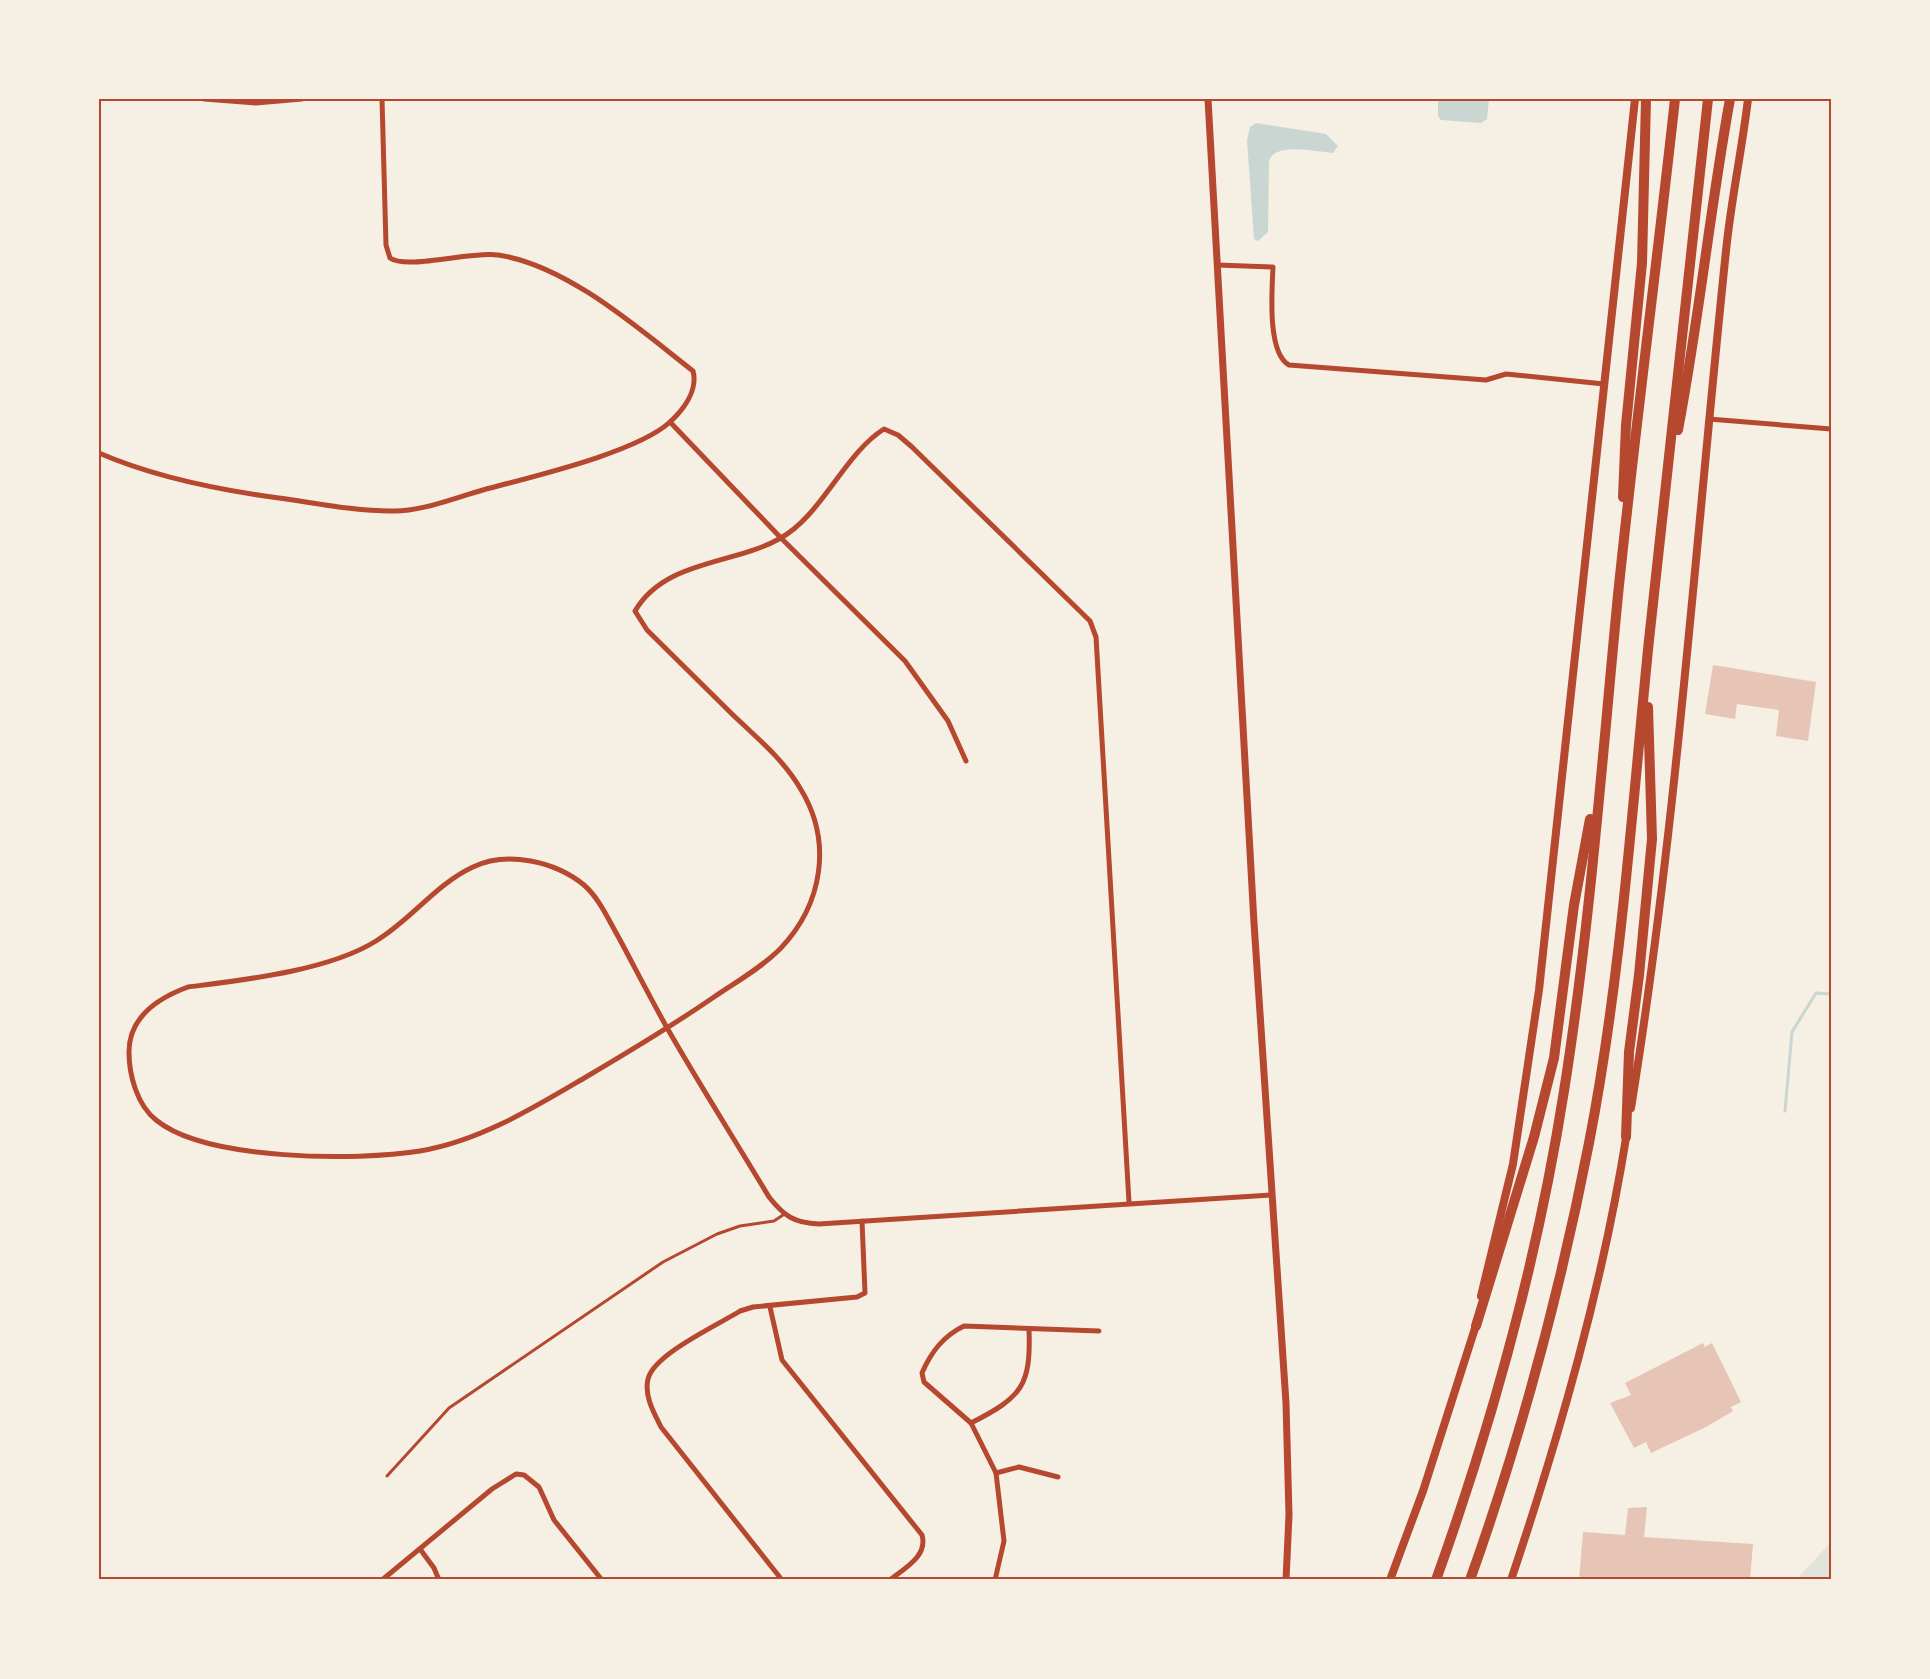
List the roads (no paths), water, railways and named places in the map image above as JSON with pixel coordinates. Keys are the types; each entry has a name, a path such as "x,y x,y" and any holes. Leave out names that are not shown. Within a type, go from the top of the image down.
{"highway":[{"path":"1620,582 1626,425 1643,254 1646,99"},
{"path":"1436,1580 1468,1487 1516,1325 1540,1221 1564,1095 1579,987 1620,582 1675,99"},
{"path":"1470,1580 1501,1492 1530,1396 1554,1304 1589,1142 1617,955 1662,513 1708,99"},
{"path":"1662,513 1696,336 1709,216 1730,99"},
{"path":"1626,1137 1629,1052 1652,838 1646,676"},
{"path":"1476,1326 1534,1137 1554,1058 1574,905 1604,741"}],"main road":[{"path":"1390,1580 1423,1491 1476,1326 1484,1280 1513,1164 1539,990 1635,99"},
{"path":"1511,1580 1574,1376 1601,1267 1642,1042 1673,781 1726,247 1748,99"}],"street":[{"path":"204,99 256,103 302,99"},
{"path":"99,453 139,468 272,498 393,512 430,505 580,463 627,445 670,422 691,394 696,382 693,371 597,299 550,272 498,255 458,256 405,264 390,258 386,244 382,99"},
{"path":"1208,99 1271,1195 1286,1403 1289,1515 1286,1580"},
{"path":"1217,265 1273,267 1275,349 1282,362 1289,365 1486,380 1506,374 1604,384"},
{"path":"1709,419 1831,429"},
{"path":"670,422 781,538 905,661 948,722 966,761"},
{"path":"1129,1202 1096,637 1090,621 912,447 898,435 884,429 867,441 793,530 754,551 693,567 660,582 643,597 635,611 647,630 782,763 806,798 821,842 817,884 805,914 788,940 751,972 668,1029 534,1108 487,1130 421,1150 373,1155 310,1156 221,1148 173,1130 155,1120 142,1101 130,1072 129,1039 133,1029 155,1002 188,987 266,975 362,949 408,920 454,878 471,867 490,861 515,859 563,872 585,886 603,909 668,1029 769,1197 783,1215 803,1223 862,1221 1129,1202 1271,1195"},
{"path":"782,1580 661,1427 647,1392 648,1378 654,1365 666,1356 740,1311 753,1307 857,1297 865,1293 862,1221"},
{"path":"770,1307 782,1360 922,1535 924,1542 921,1554 890,1580"},
{"path":"995,1580 1004,1540 996,1473 971,1423 952,1404 924,1382 922,1373 936,1347 949,1333 964,1326 1099,1331"},
{"path":"971,1423 1007,1402 1026,1379 1030,1360 1029,1329"},
{"path":"996,1473 1019,1467 1058,1477"},
{"path":"382,1580 499,1484 516,1474 524,1475 539,1487 554,1520 602,1580"},
{"path":"420,1549 434,1568 439,1580"}],"lane":[{"path":"387,1476 449,1408 663,1262 717,1234 740,1226 774,1221 783,1215"}],"waterway":[{"path":"1785,1111 1792,1032 1816,993 1831,994"}]}
